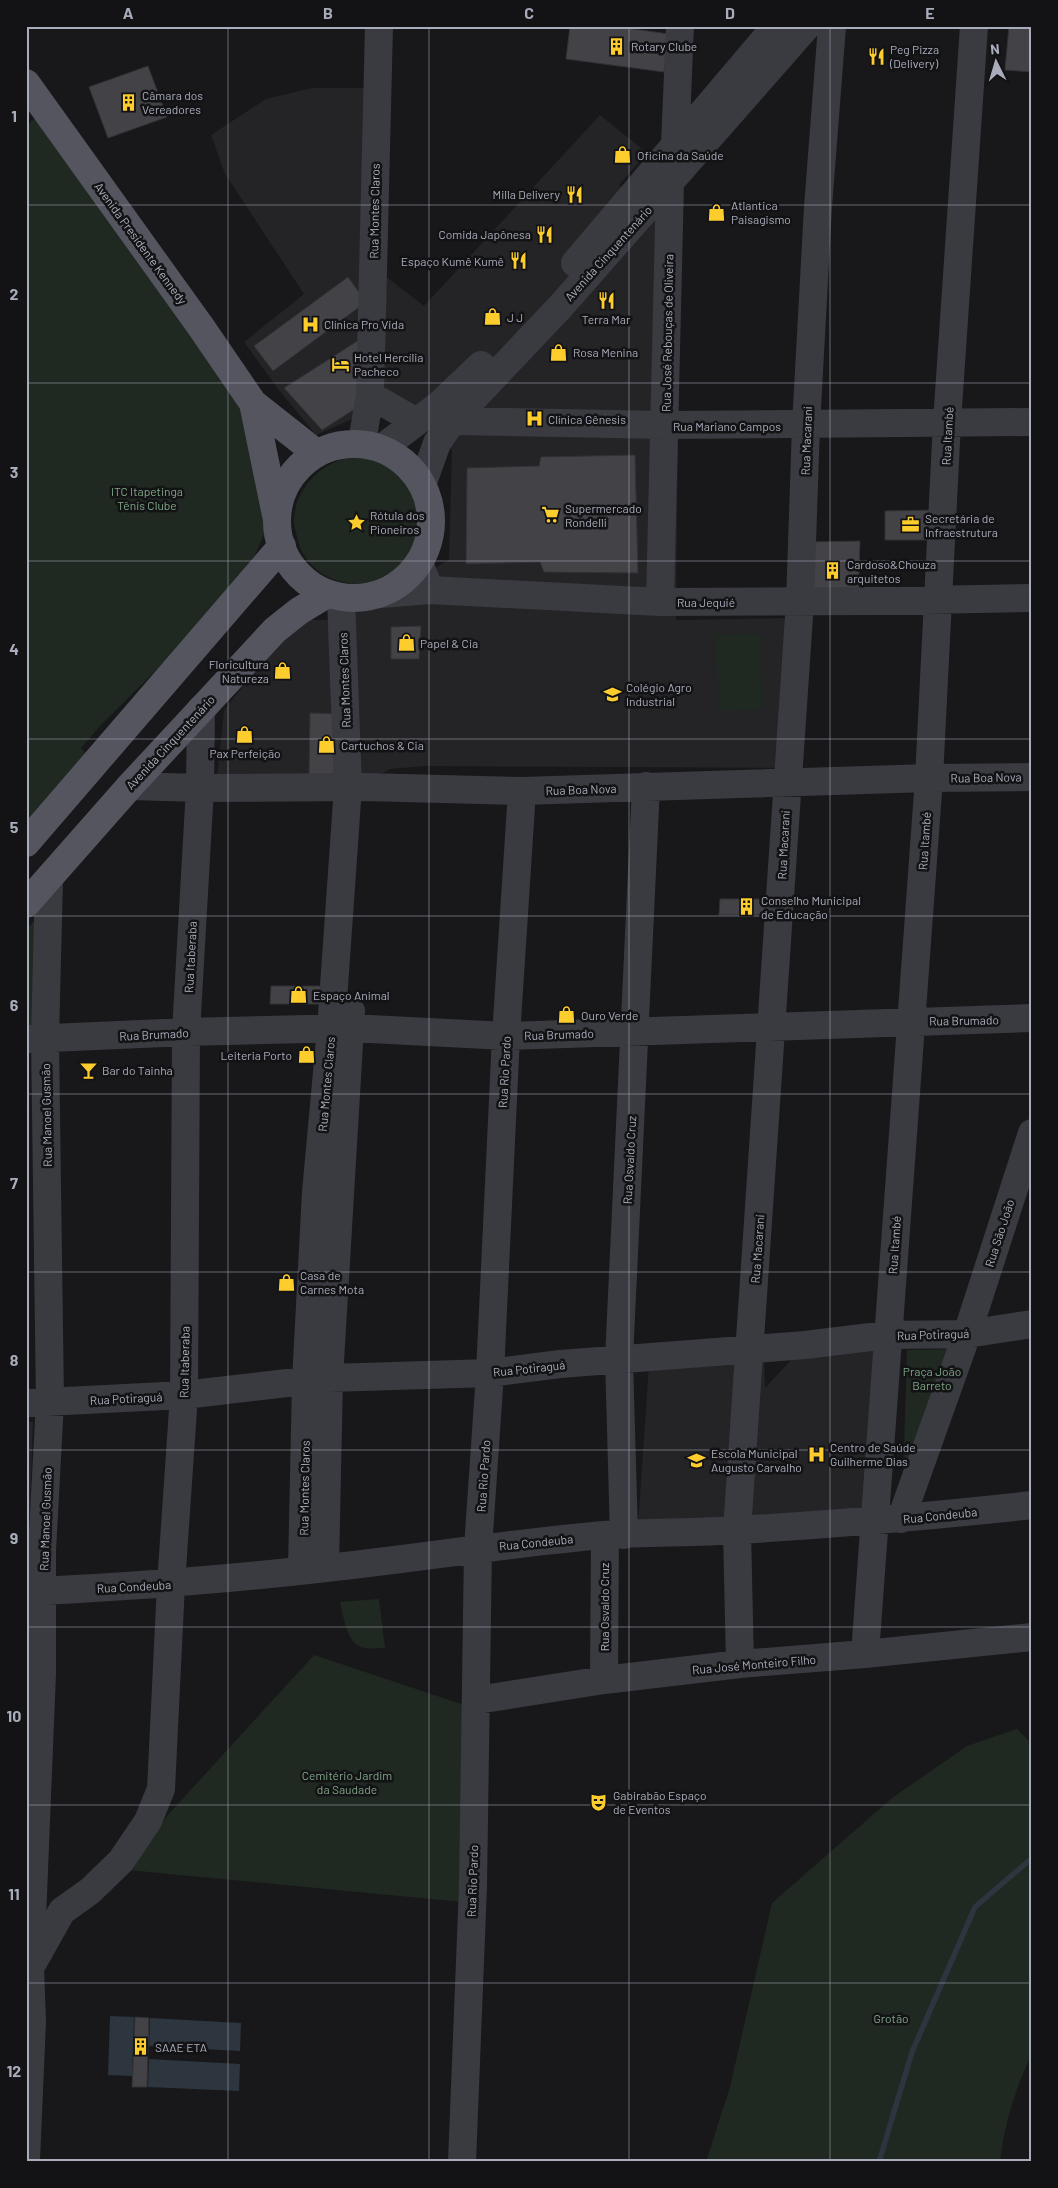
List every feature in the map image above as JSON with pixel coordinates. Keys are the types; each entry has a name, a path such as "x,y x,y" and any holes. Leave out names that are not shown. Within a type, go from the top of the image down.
{"main road":[{"name":"Avenida Presidente Kennedy","path":"26,83 195,318 253,404 315,452"},
{"name":"Avenida Presidente Kennedy","path":"253,404 280,534"},
{"path":"372,445 410,466 422,485 429,522 427,541 419,563 403,582 352,596 306,582 289,563 280,534 280,500 288,480 299,466 315,452 333,446 372,445"},
{"path":"26,842 280,534"},
{"name":"Avenida Cinquentenário","path":"26,904 130,786 275,630 298,611 352,596"}],"street":[{"name":"Rua Montes Claros","path":"372,445 370,395 379,26"},
{"path":"675,144 680,26"},
{"name":"Avenida Cinquentenário","path":"372,445 439,406 462,384 579,259 776,26"},
{"name":"Avenida Cinquentenário","path":"422,485 437,443 452,421 561,306 807,26"},
{"name":"Rua Macaraní","path":"740,1664 737,1530 772,1026 786,784 800,602 806,426 818,207 832,26"},
{"name":"Rua Itambé","path":"865,1654 889,1519 888,1335 929,778 947,422 974,26"},
{"name":"Rua José Rebouças de Oliveira","path":"660,602 670,183"},
{"path":"370,395 415,421"},
{"name":"Rua Mariano Campos","path":"452,421 665,426 806,426 947,422 1032,422"},
{"path":"419,563 430,590"},
{"name":"Rua Jequié","path":"352,596 430,590 660,602 937,601 1032,598"},
{"name":"Rua Montes Claros","path":"313,1569 318,1380 356,787 352,596"},
{"name":"Rua Itaberaba","path":"30,1968 62,1912 90,1891 121,1861 148,1821 161,1789 171,1584 184,1395 186,1032 200,788 201,710"},
{"name":"Rua Boa Nova","path":"130,786 200,788 356,787 522,791 929,778 1032,777"},
{"name":"Rua Osvaldo Cruz","path":"604,1680 614,1535 619,1359 646,786"},
{"name":"Rua Rio Pardo","path":"462,2162 473,1886 478,1548 490,1373 506,1036 522,791"},
{"name":"Rua Manoel Gusmão","path":"26,2160 32,1735 34,1673 42,1591 38,1402 36,1039 48,879"},
{"name":"Rua Brumado","path":"36,1039 186,1032 341,1028 506,1036 635,1030 1032,1018"},
{"name":"Rua São João","path":"967,1334 1032,1133"},
{"name":"Rua Potiraguá","path":"38,1402 184,1395 318,1380 490,1373 619,1359 750,1349 888,1335 967,1334 1032,1324"},
{"path":"889,1519 967,1334"},
{"name":"Rua Condeuba","path":"42,1591 171,1584 313,1569 478,1548 614,1535 737,1530 889,1519 1032,1505"},
{"name":"Rua José Monteiro Filho","path":"476,1700 604,1680 740,1664 865,1654 1032,1637"}],"shaded area":[{"path":"312,88 385,88 379,271 424,306 600,115 647,153 619,185 672,234 678,426 676,620 801,618 797,768 425,766 390,769 349,792 216,787 224,710 286,632 304,620 342,620 449,560 452,451 423,413 359,416 316,435 279,390 244,342 304,294 225,174 211,135 266,99"},
{"path":"887,1335 876,1519 637,1540 649,1365 764,1351 765,1388 805,1345"},
{"path":"26,1422 33,1422 27,1597 30,1669 26,1669"},
{"path":"110,2016 134,2017 132,2076 108,2075"},
{"path":"150,2018 241,2023 240,2051 149,2046"},
{"path":"149,2059 240,2064 239,2091 148,2087"}],"green space":[{"name":"ITC Itapetinga Tênis Clube","path":"39,115 256,413 272,515 243,584 101,725 81,748 99,768 26,851 26,126"},
{"name":"Rótula dos Pioneiros","path":"368,458 395,468 408,479 414,494 418,515 417,546 410,561 393,576 371,583 343,582 330,578 319,571 309,562 302,551 294,525 296,508 308,482 323,469 344,459"},
{"path":"761,634 763,709 718,711 716,635"},
{"path":"55,897 53,1032 26,1033 26,930"},
{"name":"Praça João Barreto","path":"969,1349 902,1516 907,1350"},
{"path":"379,1599 385,1648 359,1646 354,1642 347,1630 340,1602"},
{"name":"Cemitério Jardim da Saudade","path":"314,1655 476,1709 473,1903 128,1870 167,1816"},
{"name":"Grotão","path":"1017,1729 1032,1744 1032,2053 1012,2106 1004,2134 1000,2162 706,2162 730,2087 772,1903 892,1798 967,1746"}],"building":[{"name":"Rotary Clube","path":"570,26 612,26 669,34 664,72 566,59"},
{"path":"1009,26 1032,26 1032,72 1005,70"},
{"name":"Câmara dos Vereadores","path":"148,66 167,117 108,138 89,87"},
{"name":"Clínica Pro Vida","path":"348,277 366,302 273,371 254,346"},
{"name":"Hotel Hercília Pacheco","path":"359,340 358,407 322,430 284,388"},
{"name":"Supermercado Rondelli","path":"635,455 638,573 544,572 540,562 466,564 467,468 539,466 541,457"},
{"name":"Secretária de Infraestrutura","path":"938,510 938,540 885,540 885,511"},
{"name":"Cardoso&Chouza arquitetos","path":"860,541 858,599 805,600 809,542"},
{"name":"Papel & Cia","path":"421,626 419,659 391,659 391,627"},
{"name":"Cartuchos & Cia","path":"310,713 344,714 344,776 309,775"},
{"name":"Conselho Municipal de Educação","path":"720,899 775,899 775,915 719,915"},
{"name":"Espaço Animal","path":"271,986 327,986 327,1004 270,1004"},
{"name":"SAAE ETA","path":"135,2017 149,2018 147,2087 132,2087"}],"waterway":[{"path":"879,2162 912,2052 975,1907 1032,1858"}],"place":[{"name":"Rotary Clube","path":"617,46"},
{"name":"Peg Pizza (Delivery)","path":"876,56"},
{"name":"Câmara dos Vereadores","path":"128,102"},
{"name":"Oficina da Saúde","path":"623,155"},
{"name":"Milla Delivery","path":"574,194"},
{"name":"Atlantica Paisagismo","path":"717,212"},
{"name":"Comida Japônesa","path":"545,234"},
{"name":"Espaço Kumê Kumê","path":"518,261"},
{"name":"Terra Mar","path":"606,300"},
{"name":"J J","path":"493,317"},
{"name":"Clínica Pro Vida","path":"310,324"},
{"name":"Rosa Menina","path":"559,352"},
{"name":"Hotel Hercília Pacheco","path":"340,364"},
{"name":"Clínica Gênesis","path":"534,419"},
{"name":"Supermercado Rondelli","path":"551,515"},
{"name":"Rótula dos Pioneiros","path":"356,522"},
{"name":"Secretária de Infraestrutura","path":"911,525"},
{"name":"Cardoso&Chouza arquitetos","path":"833,571"},
{"name":"Papel & Cia","path":"406,643"},
{"name":"Floricultura Natureza","path":"283,671"},
{"name":"Colégio Agro Industrial","path":"612,694"},
{"name":"Pax Perfeição","path":"245,734"},
{"name":"Cartuchos & Cia","path":"327,745"},
{"name":"Conselho Municipal de Educação","path":"747,907"},
{"name":"Espaço Animal","path":"299,995"},
{"name":"Ouro Verde","path":"567,1015"},
{"name":"Leiteria Porto","path":"306,1055"},
{"name":"Bar do Tainha","path":"88,1070"},
{"name":"Casa de Carnes Mota","path":"286,1282"},
{"name":"Centro de Saúde Guilherme Dias","path":"816,1454"},
{"name":"Escola Municipal Augusto Carvalho","path":"697,1460"},
{"name":"Gabirabão Espaço de Eventos","path":"599,1802"},
{"name":"SAAE ETA","path":"141,2047"}]}
